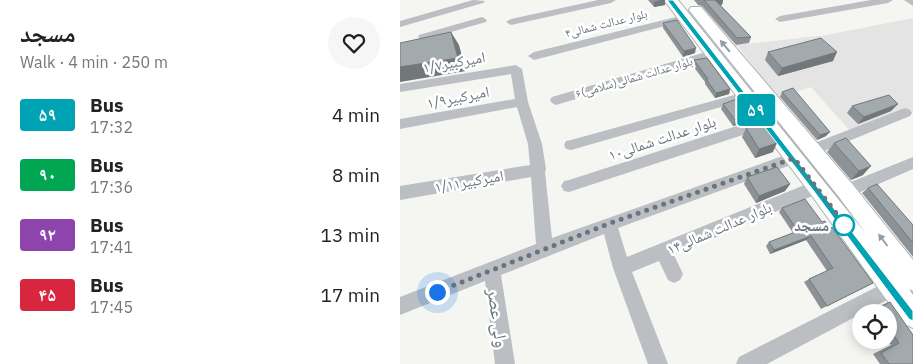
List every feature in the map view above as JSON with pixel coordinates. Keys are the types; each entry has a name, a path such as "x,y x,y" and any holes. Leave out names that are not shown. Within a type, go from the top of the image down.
{"main road":[{"path":"671,0 686,9 738,73 812,150 913,279"},
{"path":"686,9 713,54 738,73 746,96 913,315"}],"street":[{"path":"511,22 566,4 611,0"},
{"path":"780,19 888,0"},
{"path":"909,0 913,3"},
{"path":"400,24 480,1"},
{"name":"بلوار عدالت شمالی۴","path":"534,56 686,9"},
{"path":"446,11 454,28"},
{"path":"423,37 482,20"},
{"name":"۶بلوار عدالت شمالی(سلامی)","path":"556,100 713,54"},
{"name":"امیرکبیر۱/۷","path":"400,88 513,68 517,71 522,102"},
{"path":"571,145 746,96"},
{"path":"522,102 535,144 539,168 545,250"},
{"name":"امیرکبیر۱/۹","path":"400,124 522,102"},
{"path":"812,150 905,113"},
{"name":"بلوار عدالت شمالی۱۰","path":"569,186 766,122"},
{"path":"400,306 608,224 794,158"},
{"path":"846,191 913,163"},
{"name":"امیرکبیر۱/۱۱","path":"400,193 539,168"},
{"name":"بلوار عدالت شمالی۱۴","path":"622,268 816,187"},
{"path":"608,224 622,268 658,364"},
{"path":"663,252 674,274"},
{"name":"ولی عصر","path":"492,271 504,364"},
{"path":"746,364 892,288"}],"shaded area":[{"path":"913,18 913,113 905,109 851,132 811,87 778,98 737,45 827,35"},
{"path":"750,84 913,289 913,299 748,85"}],"building":[{"path":"704,0 715,0 751,37 737,38"},
{"path":"677,20 696,48 684,51 663,23"},
{"path":"451,32 458,58 400,67 400,43"},
{"path":"821,38 837,52 782,68 768,52"},
{"path":"707,58 730,89 716,93 694,60"},
{"path":"793,88 830,132 820,135 782,92"},
{"path":"889,95 898,104 864,117 852,106"},
{"path":"737,99 750,116 735,120 723,104"},
{"path":"763,122 777,143 759,149 746,128"},
{"path":"846,138 871,166 859,171 834,143"},
{"path":"777,167 790,184 759,196 747,177"},
{"path":"877,184 913,225 913,243 868,188"},
{"path":"805,199 822,222 825,221 830,229 832,227 873,283 827,306 809,279 833,268 811,236 774,250 769,242 798,231 782,208"},
{"path":"897,312 913,335 913,364 889,364 881,353 888,349 897,349 897,344 899,343 897,340"}],"bus line":[{"name":"۵۹","path":"671,0 913,315"}],"place":[{"name":"مسجد","path":"844,225"}],"route":[{"path":"437,292 608,224 794,158 849,230 844,225"}]}
